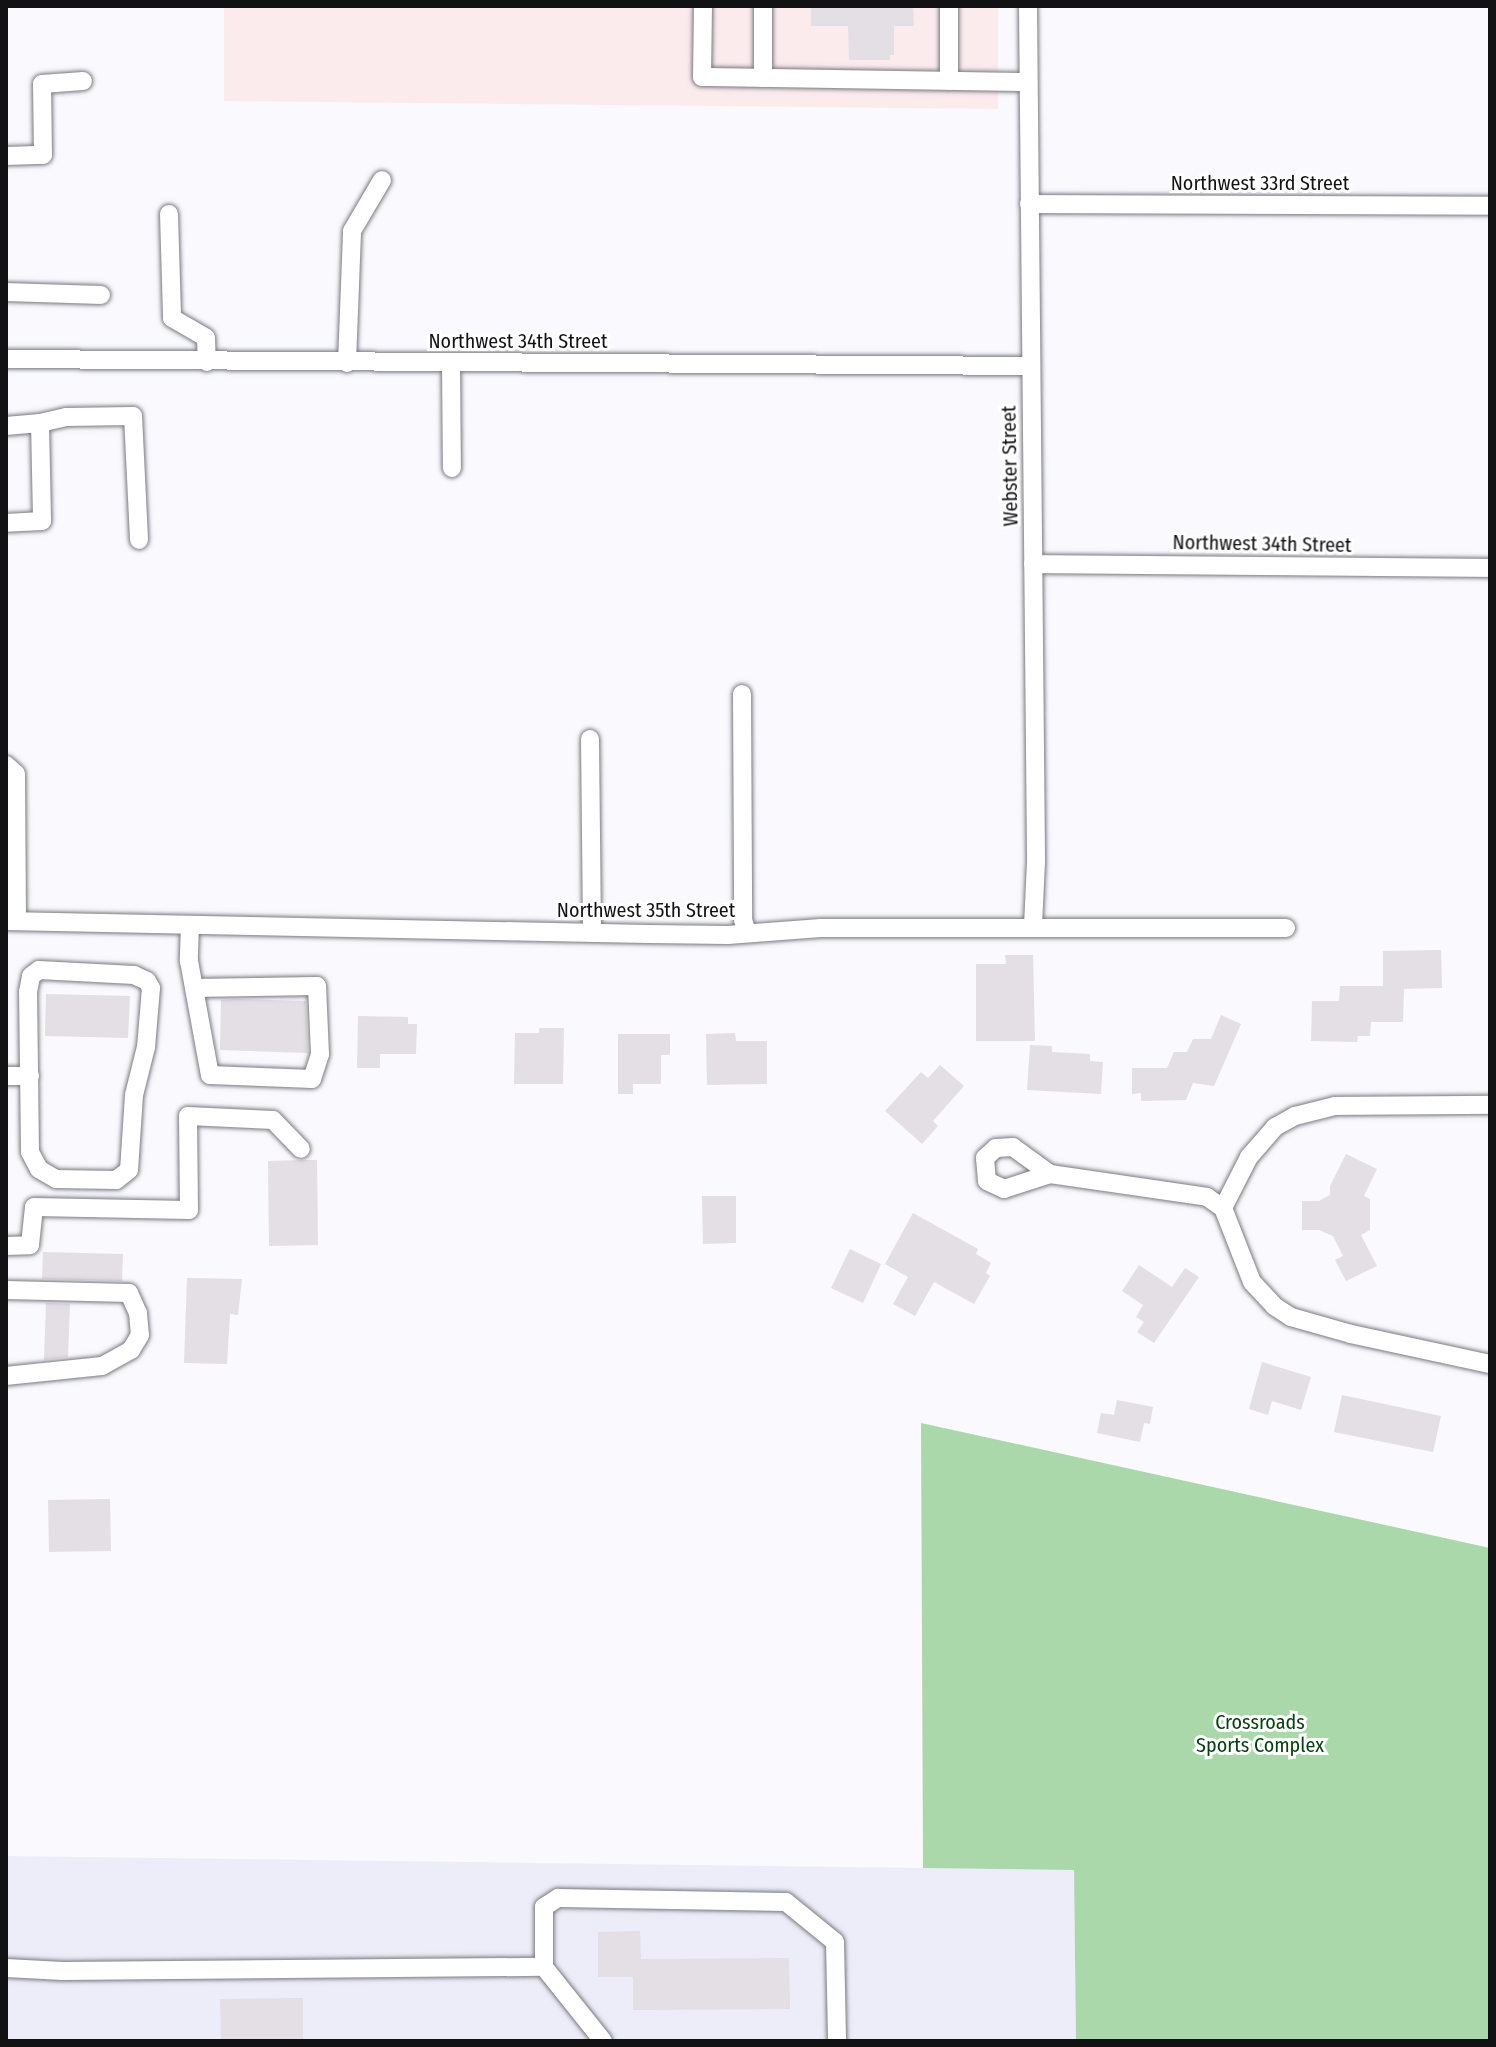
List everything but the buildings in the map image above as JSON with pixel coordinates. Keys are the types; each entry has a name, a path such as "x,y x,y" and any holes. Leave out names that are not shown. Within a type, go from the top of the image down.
{"street":[{"path":"703,6 702,77 1028,82"},
{"path":"763,6 763,78"},
{"path":"949,6 949,81"},
{"name":"Webster Street","path":"1028,6 1033,926"},
{"path":"6,156 43,155 42,84 83,81"},
{"path":"347,363 352,231 382,180"},
{"name":"Northwest 33rd Street","path":"1029,204 1490,206"},
{"path":"169,214 172,318 206,338 207,362"},
{"path":"6,292 101,295"},
{"name":"Northwest 34th Street","path":"6,359 1031,366"},
{"path":"451,363 452,468"},
{"path":"6,426 66,417 133,416 139,540"},
{"path":"6,523 42,521 40,423"},
{"name":"Northwest 34th Street","path":"1033,564 1490,568"},
{"path":"742,694 743,920 747,932"},
{"path":"590,739 592,933"},
{"path":"6,765 16,774 11,921"},
{"name":"Northwest 35th Street","path":"11,921 592,933 1033,926 1286,928"},
{"path":"190,925 189,961 210,1075 312,1079 320,1054 317,986 194,988"},
{"path":"39,970 134,975 147,981 151,988 146,1047 134,1095 129,1170 123,1175 116,1180 56,1179 39,1169 30,1152 30,1076 28,992 31,976 39,970"},
{"path":"6,1076 30,1076"},
{"path":"1223,1208 1249,1157 1275,1127 1295,1116 1335,1106 1490,1105"},
{"path":"6,1246 30,1245 34,1207 189,1210 188,1116 273,1120 301,1149"},
{"path":"1050,1174 1207,1197 1223,1208 1252,1282 1263,1296 1291,1317 1351,1334 1490,1364"},
{"path":"6,1290 129,1293 138,1313 140,1335 131,1350 102,1366 6,1376"},
{"path":"603,2041 544,1967 544,1907 558,1898 786,1902 835,1942 837,2041"},
{"path":"6,1968 63,1971 544,1967"}],"shaded area":[{"path":"224,6 998,6 998,109 224,101"},
{"path":"6,1856 1074,1870 1076,2041 7,2041"}],"green space":[{"name":"Crossroads Sports Complex","path":"921,1423 1490,1548 1490,2041 1076,2041 1074,1870 923,1868"}]}
